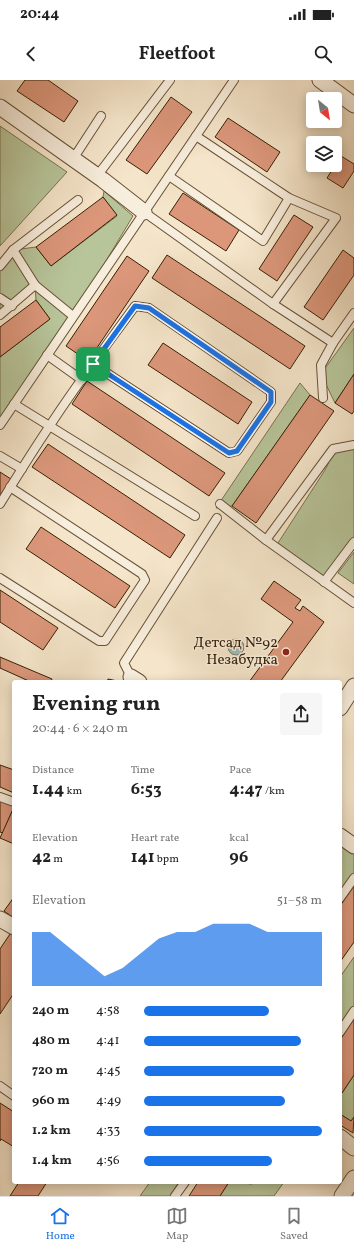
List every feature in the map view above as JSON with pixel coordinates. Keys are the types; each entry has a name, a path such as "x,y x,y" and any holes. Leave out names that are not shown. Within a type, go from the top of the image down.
{"street":[{"path":"320,80 354,105"},
{"path":"0,107 97,176 144,212"},
{"path":"342,705 354,686"},
{"path":"342,837 354,846"},
{"path":"0,919 12,926"},
{"path":"342,1139 354,1148"},
{"path":"342,1196 354,1178"}],"lane":[{"path":"97,176 170,80"},
{"path":"1,420 14,404 72,316 234,80"},
{"path":"73,159 102,116"},
{"path":"196,136 289,198 336,218 273,304"},
{"path":"169,176 262,241 289,198"},
{"path":"0,266 13,250 78,200"},
{"path":"144,212 273,304 333,343"},
{"path":"13,250 35,286 72,316"},
{"path":"0,315 35,286"},
{"path":"0,298 12,306"},
{"path":"0,504 49,426 93,364 135,306 149,308 271,392 271,402 237,451 229,453 93,364"},
{"path":"323,398 321,365 333,343 354,313"},
{"path":"47,355 82,380"},
{"path":"14,404 195,516"},
{"path":"266,540 333,449 354,445"},
{"path":"0,456 22,469"},
{"path":"0,578 99,641 105,641 145,580 142,574 10,488"},
{"path":"220,504 266,540 354,602"},
{"path":"135,679 124,663 217,518"},
{"path":"324,582 354,542"},
{"path":"0,797 12,801"},
{"path":"342,895 354,878"},
{"path":"342,1029 354,1011"},
{"path":"0,1086 12,1095"},
{"path":"175,1196 184,1184"}],"green space":[{"path":"0,126 67,172 0,246"},
{"path":"104,191 133,216 73,316 0,425 0,357 50,319 36,300 35,286 0,314 0,266 13,250 36,247 51,266 117,216 103,197"},
{"path":"354,328 354,374 335,403 321,374"},
{"path":"300,383 310,395 232,506 216,508"},
{"path":"354,448 354,537 324,578 278,543 325,470 334,452"},
{"path":"354,552 354,584 338,573"},
{"path":"342,837 354,846 354,878 342,895"},
{"path":"354,957 354,1011 342,1029 342,974"},
{"path":"354,1075 354,1117 351,1121 342,1115 342,1093"},
{"path":"149,1184 178,1184 170,1196 140,1196"},
{"path":"228,1184 283,1184 274,1196 220,1196"}],"water":[{"path":"233,639 239,639 244,644 242,653 239,655 233,655 228,650 228,644"}],"building":[{"path":"25,80 48,80 78,101 64,122 17,91"},
{"path":"171,97 192,112 147,174 126,160"},
{"path":"228,118 280,152 267,172 215,137"},
{"path":"342,157 354,164 354,171 343,188 327,178 331,172 342,172"},
{"path":"183,193 239,230 226,251 169,214"},
{"path":"103,197 117,215 51,266 36,247"},
{"path":"294,215 313,227 277,281 259,269"},
{"path":"343,250 354,258 354,275 323,320 304,307"},
{"path":"167,255 305,346 290,369 152,278"},
{"path":"127,256 149,271 88,361 66,346"},
{"path":"36,300 50,319 0,357 0,327"},
{"path":"163,343 252,402 238,424 148,365"},
{"path":"354,374 354,411 352,414 335,403"},
{"path":"87,381 225,473 209,496 72,404"},
{"path":"310,395 334,411 256,523 232,506"},
{"path":"48,444 185,535 170,558 32,467"},
{"path":"0,472 11,479 0,496"},
{"path":"41,527 130,586 115,608 26,549"},
{"name":"Детсад №92 Незабудка","path":"274,581 301,600 295,608 300,611 303,606 324,622 281,680 250,680 293,622 261,599"},
{"path":"0,590 58,628 43,650 0,622"},
{"path":"0,657 52,679 27,680 0,668"},
{"path":"0,765 12,769 12,792 0,787"},
{"path":"0,800 12,803 12,812 3,833 0,832"},
{"path":"12,811 12,843 0,838"},
{"path":"354,886 354,942 342,959 342,903"},
{"path":"12,900 12,917 4,911"},
{"path":"12,931 12,996 0,1014 0,949"},
{"path":"354,1019 354,1075 342,1093 342,1037"},
{"path":"0,1103 12,1111 12,1146 1,1139 0,1141"},
{"path":"342,1115 351,1121 354,1117 353,1133 342,1126"},
{"path":"18,1184 46,1184 38,1196 10,1196"},
{"path":"197,1184 228,1184 220,1196 189,1196"}],"place":[{"name":"Детсад №92 Незабудка","path":"286,652"}],"route":[{"path":"135,306 149,308 271,392 271,402 237,451 229,453 93,364 135,306"}]}
